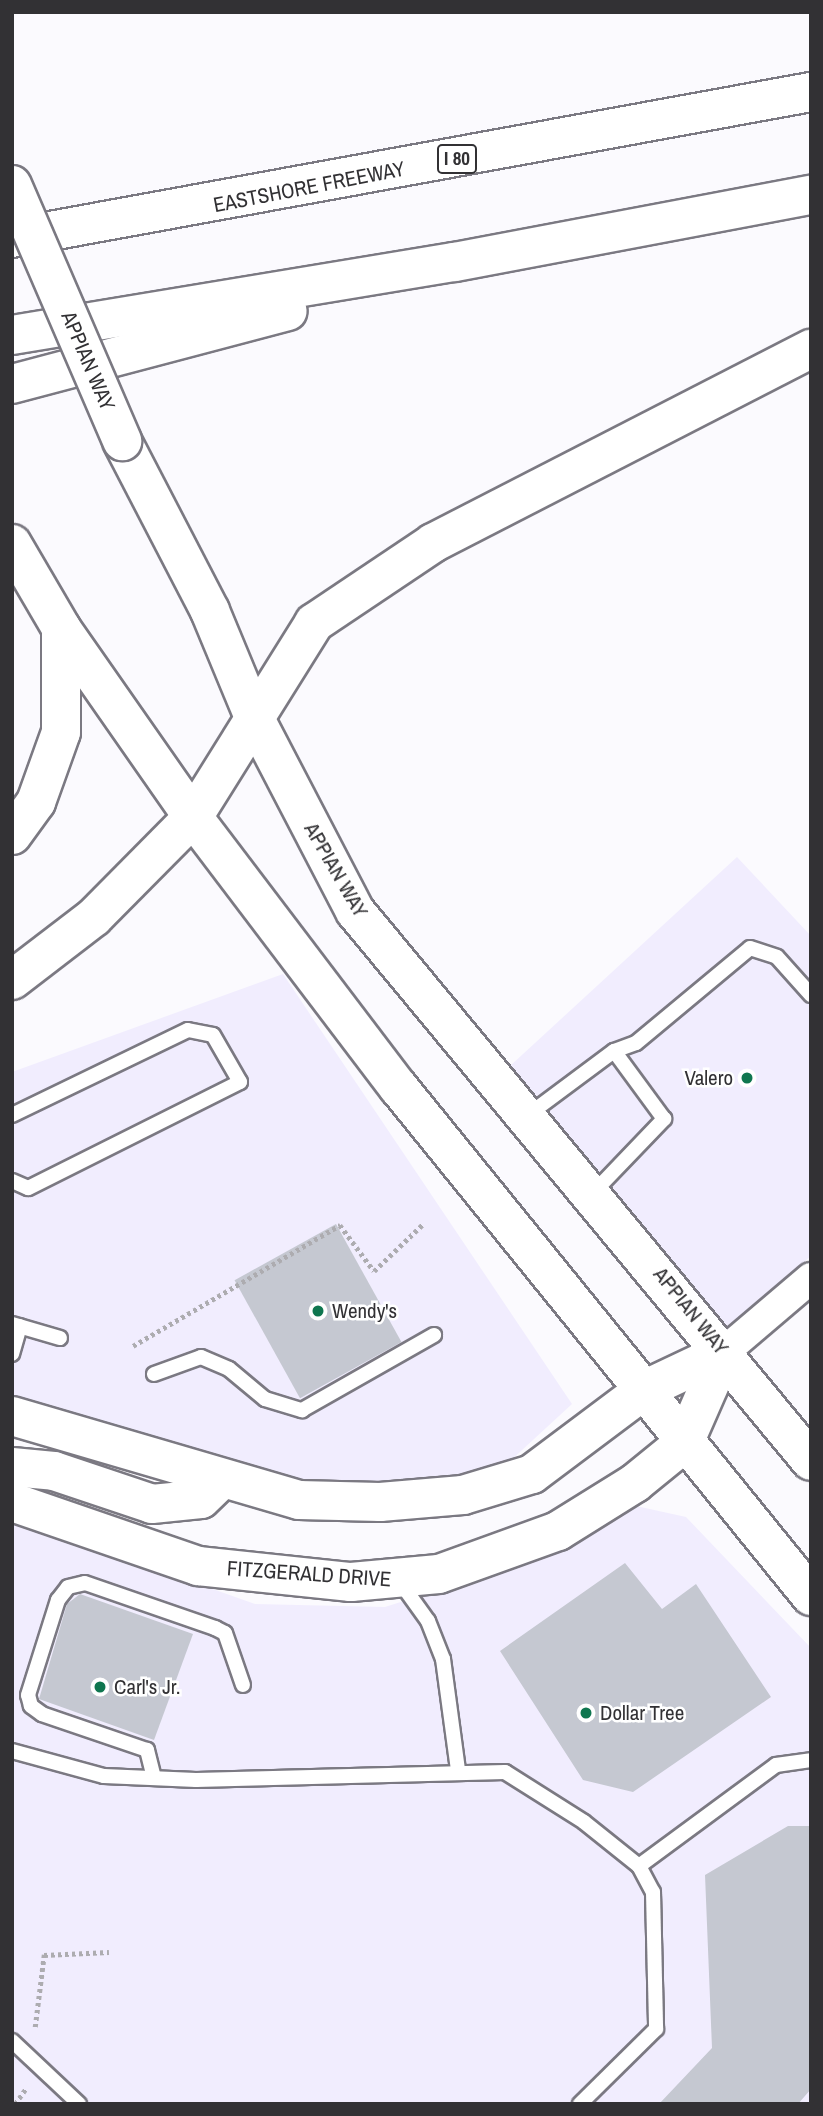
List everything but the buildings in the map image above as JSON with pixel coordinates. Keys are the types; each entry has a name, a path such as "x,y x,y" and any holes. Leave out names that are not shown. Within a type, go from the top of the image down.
{"main road":[{"name":"EASTSHORE FREEWAY","path":"12,238 811,92"},
{"name":"APPIAN WAY","path":"12,185 122,441 210,611 254,717 355,911 593,1193 811,1461"},
{"path":"12,335 455,262 811,195"},
{"path":"12,384 148,352 455,262"},
{"path":"12,980 94,918 193,817 314,623 433,543 811,349"},
{"path":"12,544 61,628 193,817 399,1088 684,1443 811,1596"},
{"path":"12,835 36,802 61,732 61,628"},
{"path":"12,1416 221,1480 299,1500 463,1495 532,1474 644,1390 724,1352"},
{"name":"FITZGERALD DRIVE","path":"12,1502 198,1566 295,1578 400,1581 439,1574 558,1531 635,1483 684,1443 724,1352"},
{"path":"12,1467 54,1471 152,1504 201,1499 221,1480"}],"street":[{"path":"724,1352 811,1278"}],"lane":[{"path":"528,1115 614,1051 636,1043 750,948 777,957 811,995"},
{"path":"12,1115 188,1030 213,1035 240,1082 28,1188 12,1181"},
{"path":"593,1193 664,1119 614,1051"},
{"path":"12,1354 16,1325 60,1338"},
{"path":"154,1374 201,1357 229,1368 265,1399 302,1410 434,1335"},
{"path":"400,1581 428,1621 443,1659 458,1770"},
{"path":"154,1778 147,1750 32,1706 28,1695 58,1600 68,1587 85,1583 225,1633 243,1685"},
{"path":"12,1751 104,1776 154,1778 458,1770 505,1772 639,1866 653,1892 656,2029 580,2104"},
{"path":"639,1866 776,1766 811,1760"},
{"path":"12,2041 79,2104"}],"path":[{"path":"133,1346 340,1225 374,1271 423,1224"},
{"path":"15,2104 26,2092 44,1955 109,1952"}],"shaded area":[{"path":"737,857 811,936 811,1256 721,1332 510,1066"},
{"path":"283,974 572,1404 496,1474 338,1493 12,1405 12,1072"},
{"path":"627,1504 686,1517 811,1648 811,2104 12,2104 12,1518 255,1604 385,1607 467,1581"}],"place":[{"name":"Valero","path":"747,1078"},
{"name":"Wendy's","path":"318,1311"},
{"name":"Carl's Jr.","path":"100,1687"},
{"name":"Dollar Tree","path":"586,1713"}]}
